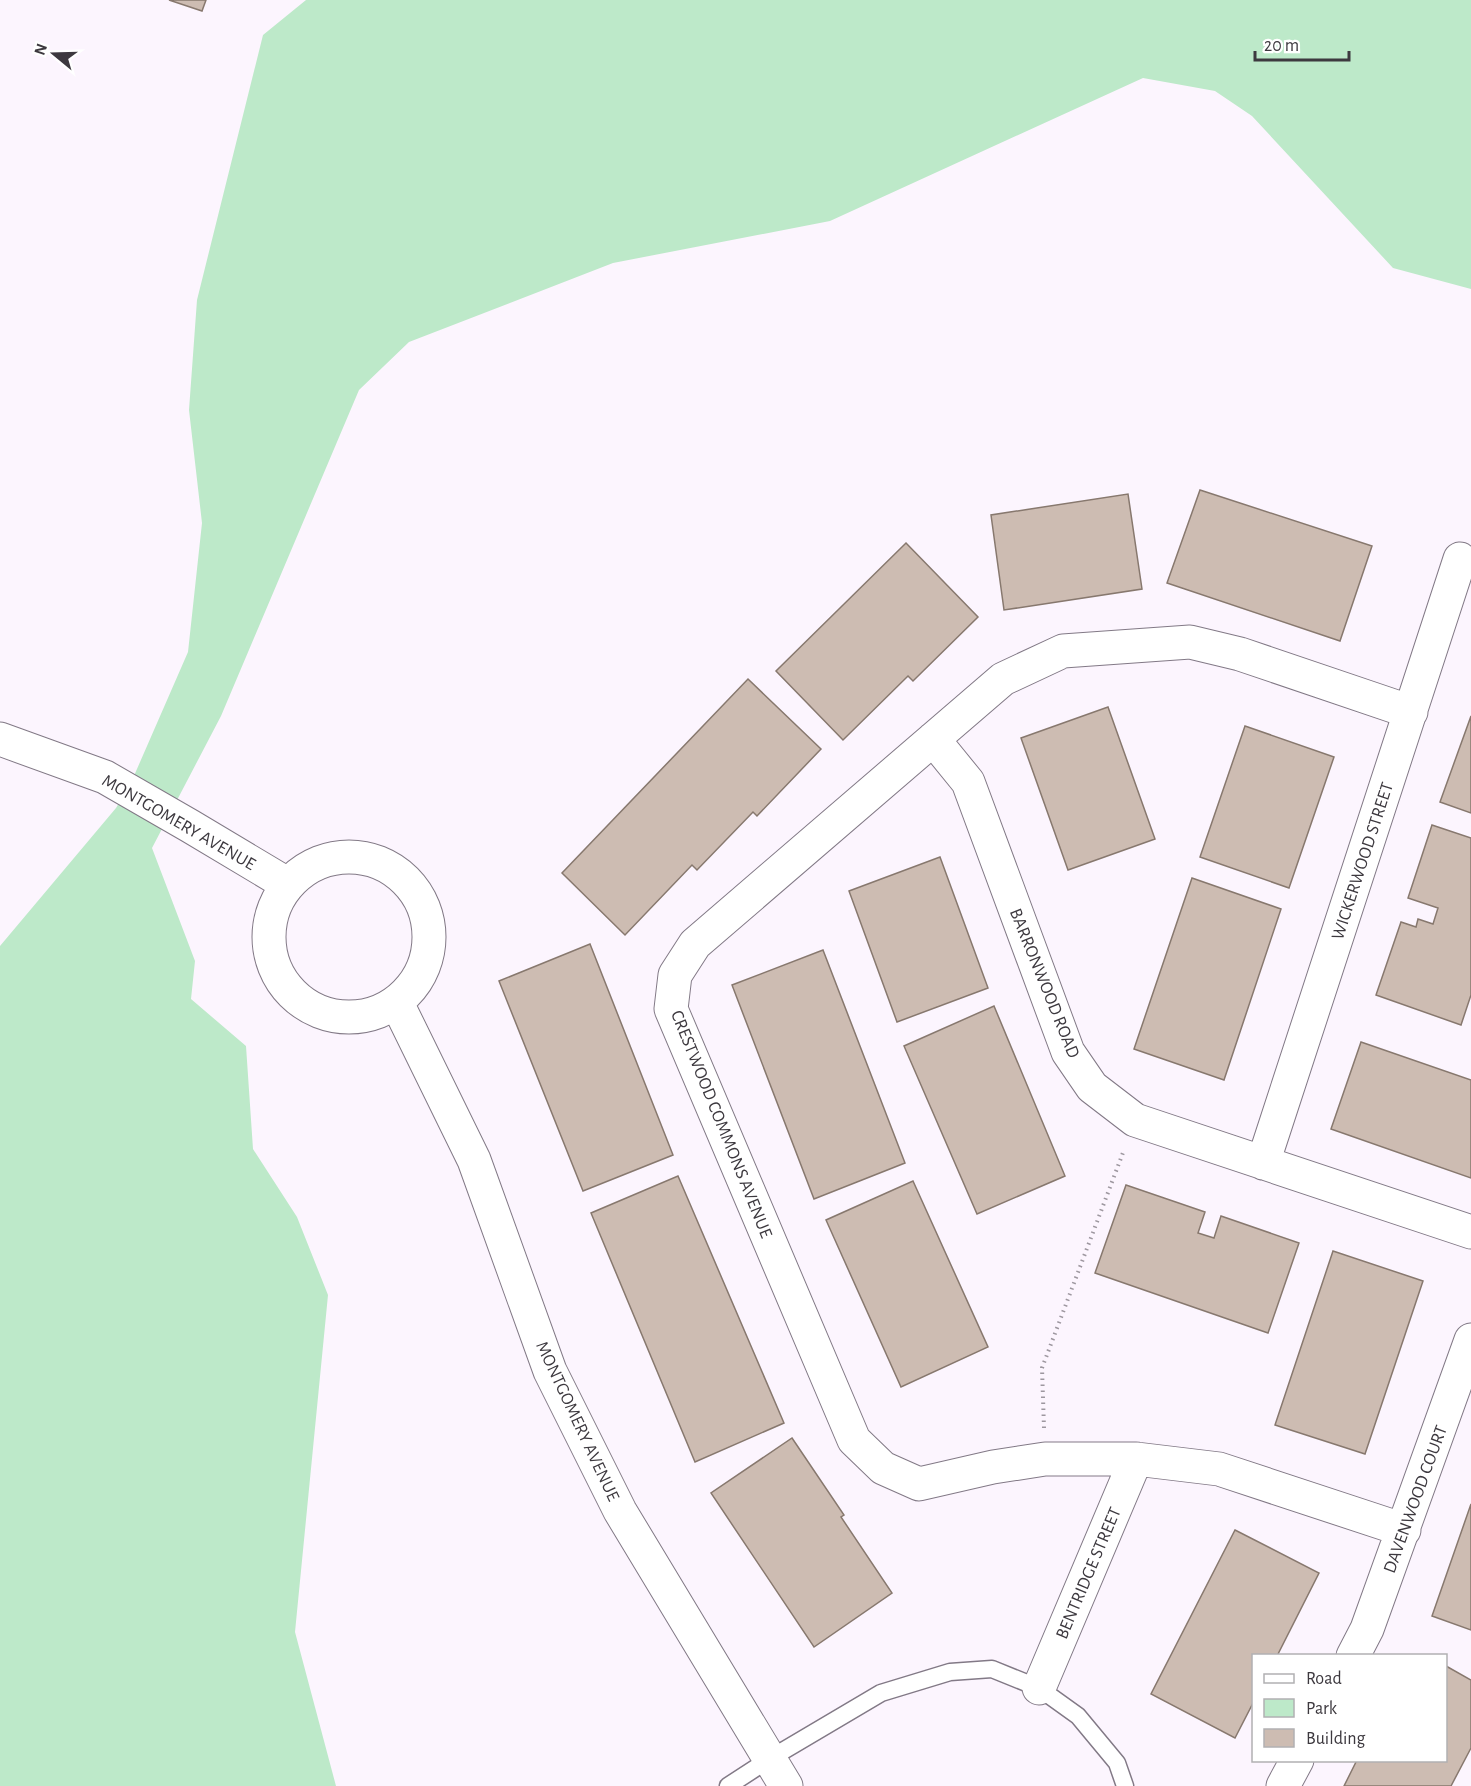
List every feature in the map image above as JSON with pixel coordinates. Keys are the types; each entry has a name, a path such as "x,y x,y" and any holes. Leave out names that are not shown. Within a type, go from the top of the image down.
{"street":[{"name":"WICKERWOOD STREET","path":"1263,1163 1460,559"},
{"name":"CRESTWOOD COMMONS AVENUE","path":"1404,1530 1219,1469 1136,1459 1045,1459 993,1467 919,1484 883,1468 854,1440 671,1009 675,975 695,944 1004,678 1063,651 1190,642 1240,654 1411,712"},
{"name":"MONTGOMERY AVENUE","path":"0,739 105,777 287,884"},
{"name":"BARRONWOOD ROAD","path":"933,739 968,782 1068,1052 1092,1087 1135,1120 1471,1232"},
{"path":"337,856 365,857 391,867 412,886 422,901 429,928 428,956 416,982 396,1003 379,1012 352,1018 324,1014 299,1001 280,980 273,964 268,937 273,909 287,884 310,865 337,856"},
{"name":"MONTGOMERY AVENUE","path":"396,1003 474,1160 550,1371 620,1511 779,1772"},
{"name":"DAVENWOOD COURT","path":"1354,1654 1367,1629 1404,1530 1471,1340"},
{"name":"BENTRIDGE STREET","path":"1039,1688 1136,1459"},
{"path":"1283,1786 1296,1762"}],"lane":[{"path":"728,1786 779,1772 881,1693 950,1672 992,1669 1039,1688 1078,1716 1117,1763 1125,1786"}],"path":[{"path":"1045,1459 1042,1368 1135,1120"}],"green space":[{"path":"306,0 1471,0 1471,289 1393,268 1252,116 1215,91 1143,78 830,221 613,263 409,342 359,390 221,716 152,848 195,961 191,999 246,1046 253,1149 297,1217 328,1295 295,1632 336,1786 0,1786 0,946 116,808 130,785 188,652 202,523 189,410 197,300 263,35"}],"building":[{"path":"169,0 206,0 202,11"},
{"path":"1200,490 1372,546 1340,641 1167,583"},
{"path":"1128,494 1142,589 1004,610 991,515"},
{"path":"906,543 978,617 913,681 908,676 843,740 776,671"},
{"path":"748,679 821,749 757,816 753,812 697,870 692,865 625,935 562,873"},
{"path":"1108,707 1155,839 1068,870 1021,738"},
{"path":"1471,716 1471,813 1440,802"},
{"path":"1245,726 1334,757 1289,888 1200,857"},
{"path":"1432,825 1471,838 1471,995 1461,1025 1376,995 1401,922 1416,927 1418,919 1433,924 1438,908 1408,898"},
{"path":"940,857 988,988 897,1022 849,891"},
{"path":"1192,878 1281,909 1224,1080 1134,1049"},
{"path":"590,944 673,1155 583,1191 499,981"},
{"path":"823,950 905,1163 814,1199 732,985"},
{"path":"994,1006 1065,1176 977,1214 904,1046"},
{"path":"1361,1042 1471,1080 1471,1178 1331,1129"},
{"path":"678,1176 784,1423 695,1462 591,1213"},
{"path":"913,1181 988,1347 901,1387 826,1220"},
{"path":"1126,1185 1205,1212 1198,1233 1214,1238 1221,1216 1299,1243 1268,1333 1095,1273"},
{"path":"1333,1251 1423,1281 1365,1454 1275,1425"},
{"path":"792,1438 844,1515 841,1517 892,1593 814,1647 711,1493"},
{"path":"1471,1504 1471,1630 1432,1616"},
{"path":"1235,1530 1319,1573 1278,1654 1252,1654 1252,1705 1235,1738 1151,1694"},
{"path":"1447,1667 1471,1680 1471,1748 1451,1786 1344,1786 1356,1762 1447,1762"}]}
